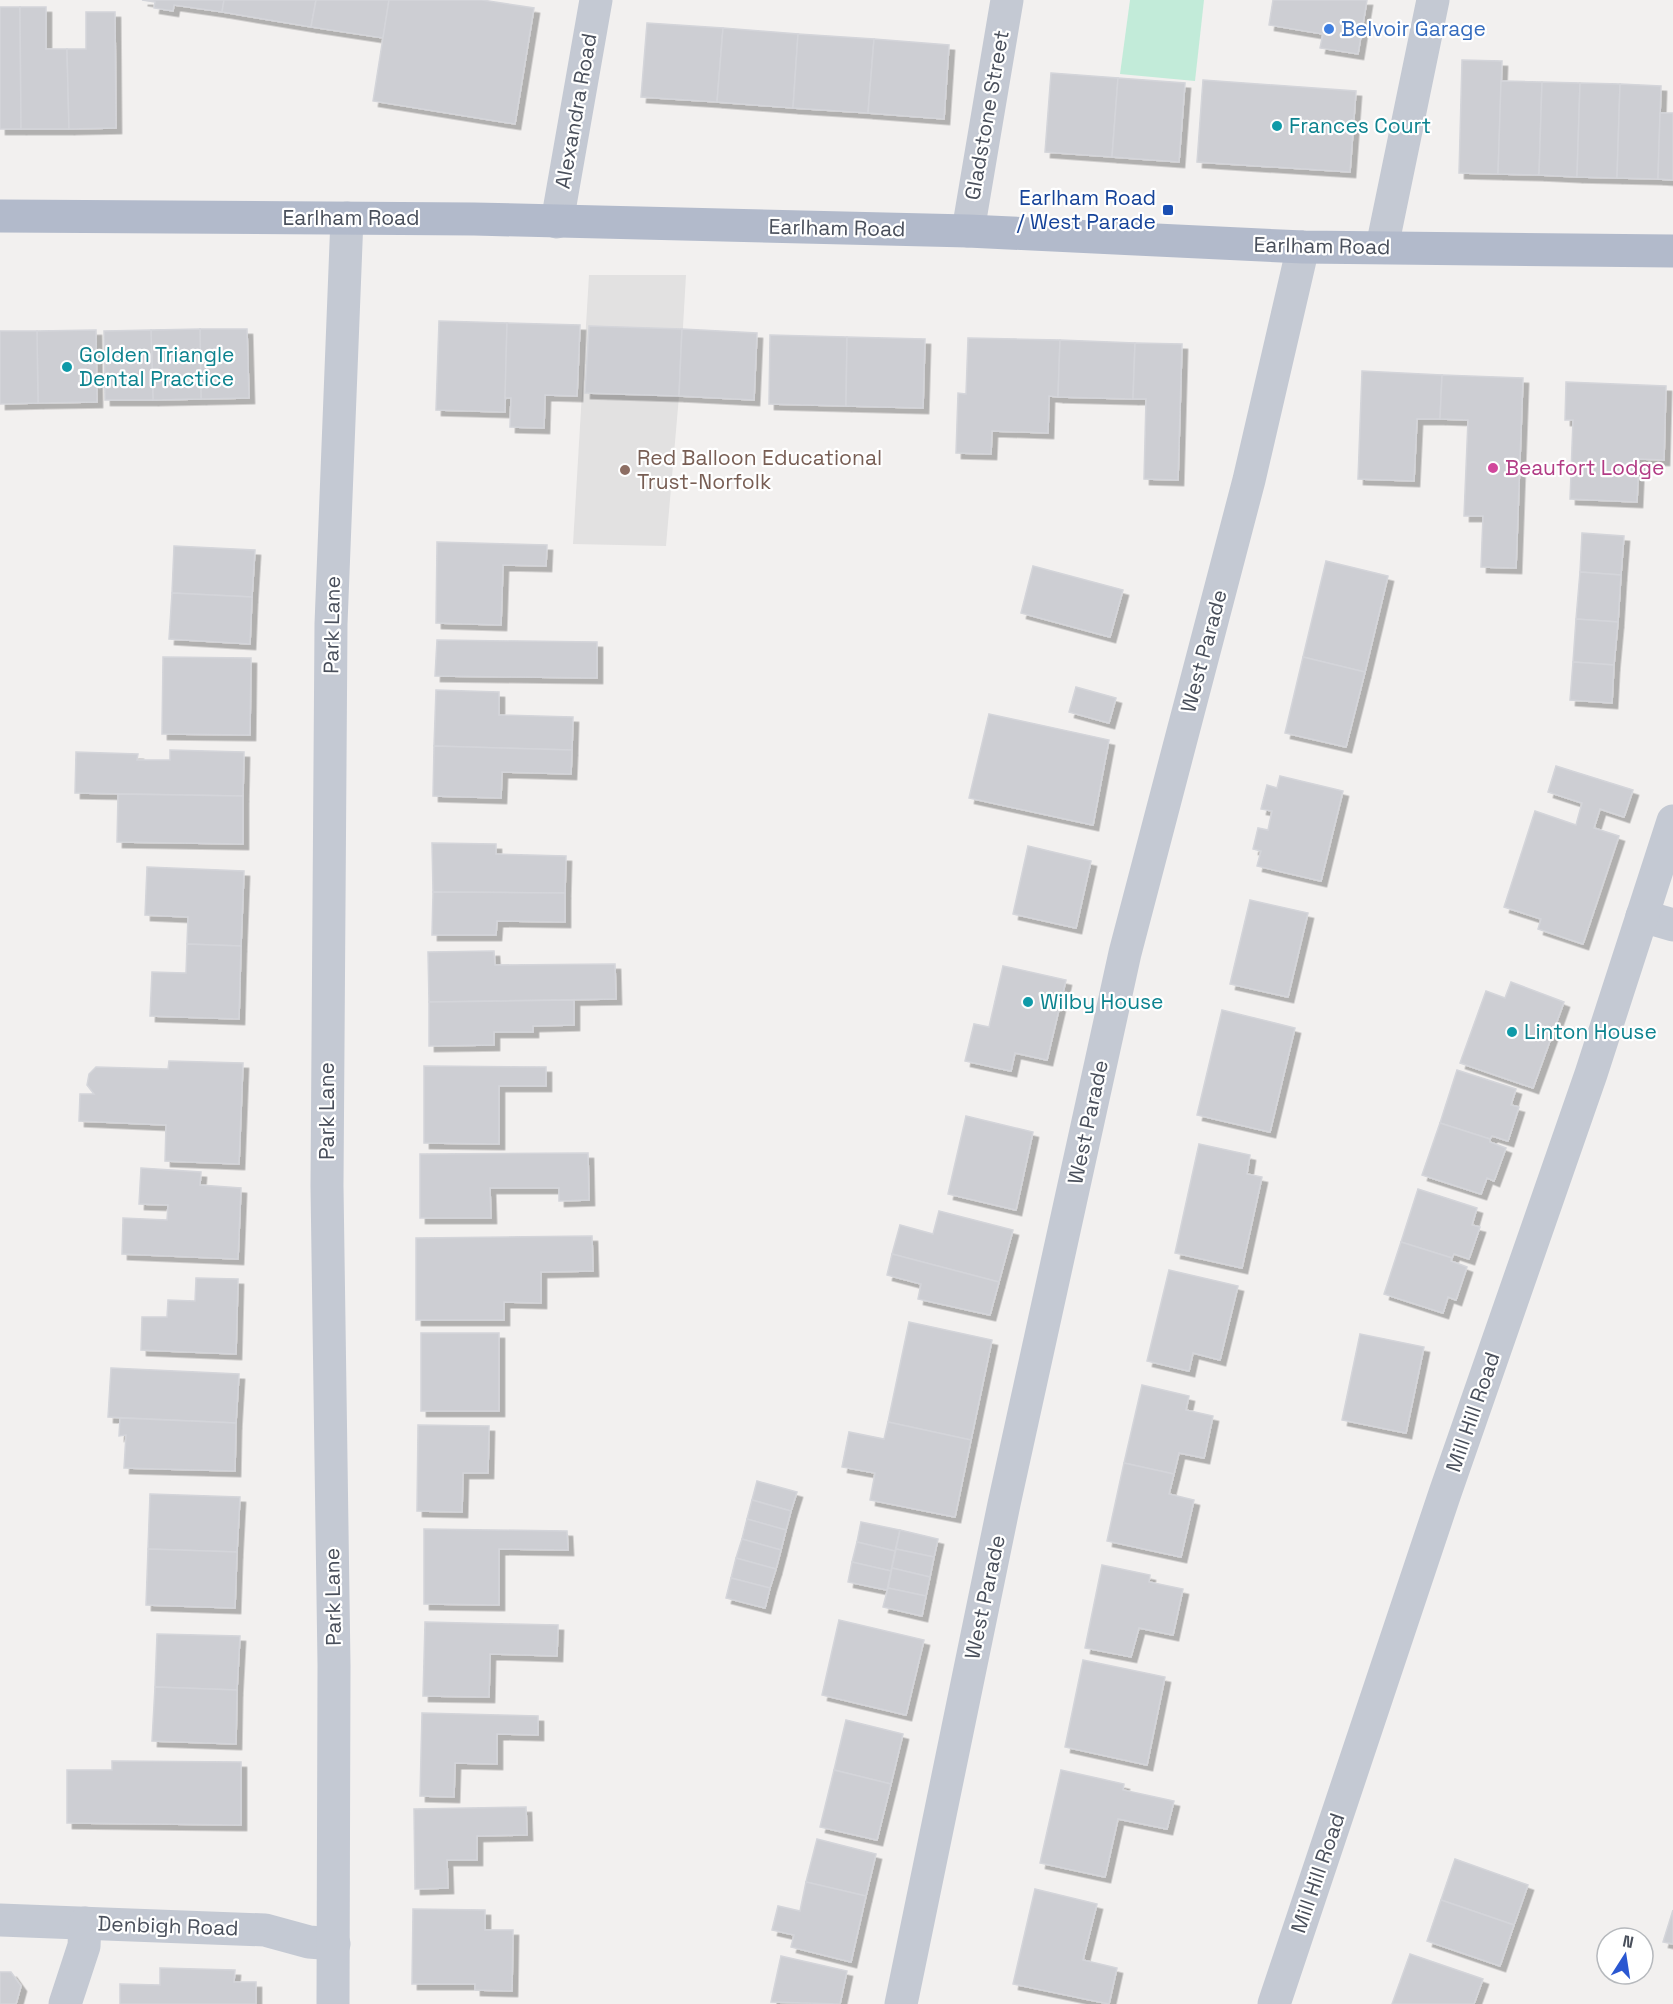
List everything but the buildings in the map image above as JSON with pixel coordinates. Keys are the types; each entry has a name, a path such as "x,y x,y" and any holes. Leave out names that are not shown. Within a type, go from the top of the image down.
{"main road":[{"name":"Earlham Road","path":"0,216 557,222 968,231 1303,247 1673,251"}],"street":[{"name":"Alexandra Road","path":"557,222 596,0"},
{"name":"Gladstone Street","path":"968,231 1007,0"},
{"path":"1382,247 1433,0"},
{"name":"Park Lane","path":"333,2004 334,1665 327,1186 330,636 347,218"},
{"name":"West Parade","path":"901,2004 1004,1504 1125,953 1249,480 1303,247"},
{"name":"Mill Hill Road","path":"1274,2004 1444,1493 1591,1074 1673,821"},
{"path":"1642,916 1673,926"},
{"name":"Denbigh Road","path":"0,1920 265,1930 309,1942 334,1944"},
{"path":"65,2004 84,1946 85,1923"}],"shaded area":[{"name":"Red Balloon Educational Trust-Norfolk","path":"589,275 686,275 679,396 666,546 573,544"}],"green space":[{"path":"1130,0 1204,0 1195,81 1120,74"}],"place":[{"name":"Belvoir Garage","path":"1329,29"},
{"name":"Frances Court","path":"1277,126"},
{"name":"Earlham Road / West Parade","path":"1168,210"},
{"name":"Golden Triangle Dental Practice","path":"67,367"},
{"name":"Beaufort Lodge","path":"1493,468"},
{"name":"Red Balloon Educational Trust-Norfolk","path":"625,470"},
{"name":"Wilby House","path":"1028,1002"},
{"name":"Linton House","path":"1512,1032"}]}
